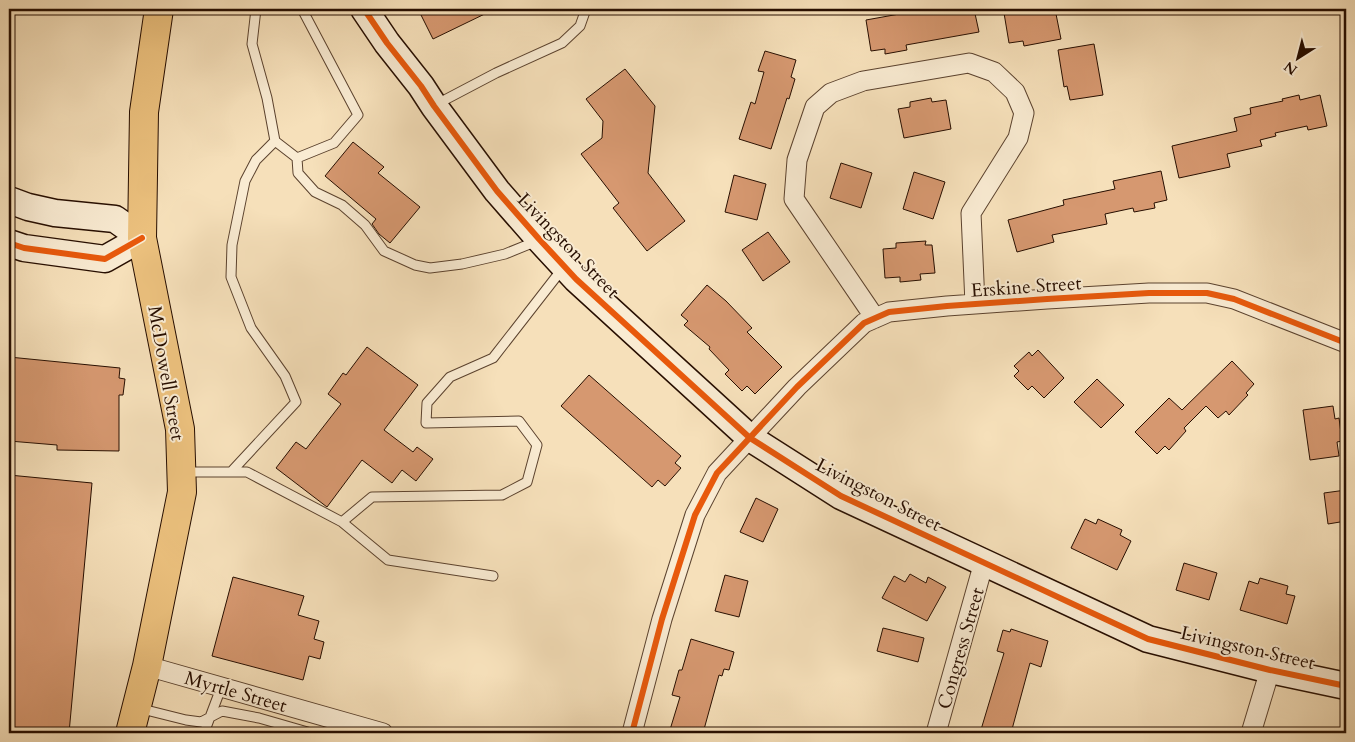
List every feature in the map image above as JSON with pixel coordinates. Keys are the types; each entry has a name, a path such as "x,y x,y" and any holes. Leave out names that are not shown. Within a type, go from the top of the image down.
{"main road":[{"name":"McDowell Street","path":"130,733 147,666 182,492 180,429 142,238 144,112 160,9"}],"street":[{"name":"Livingston Street","path":"364,9 497,192 539,240 576,279 750,438 841,496 1148,639 1270,670 1346,686"},
{"path":"874,318 794,199 797,160 815,107 831,93 863,81 969,63 994,72 1015,92 1024,113 1018,138 971,213 975,304"},
{"path":"9,200 28,207 55,213 115,219 142,238 105,259 24,248 9,243"},
{"name":"Erskine Street","path":"632,733 662,618 695,515 717,473 797,387 864,323 888,312 975,304 1149,293 1207,294 1234,300 1346,344"},
{"name":"Congress Street","path":"936,733 984,562"},
{"name":"Myrtle Street","path":"147,666 383,733"},
{"path":"1252,733 1270,670"}],"lane":[{"path":"256,9 252,44 267,98 275,141 296,158 298,173 315,192 348,210 365,225 384,251 415,265 430,268 462,264 505,254 539,240"},
{"path":"296,158 334,143 358,115 302,9"},
{"path":"434,106 496,73 562,43 580,26 586,9"},
{"path":"231,472 296,402 285,376 251,328 231,277 232,245 245,181 256,160 275,141"},
{"path":"342,522 372,497 502,495 527,482 537,445 519,421 426,424 427,403 450,377 493,358 564,266"},
{"path":"181,472 248,472 342,522 388,560 494,576"},
{"path":"204,733 221,688"},
{"path":"136,707 201,722 222,711 259,718 311,733"}],"building":[{"path":"418,9 495,9 433,39"},
{"path":"927,9 974,9 979,32 906,45 907,50 885,54 885,49 871,51 866,20"},
{"path":"1028,9 1055,9 1061,39 1024,46 1023,41 1009,43 1004,13"},
{"path":"1094,44 1103,95 1070,100 1067,86 1064,87 1058,50"},
{"path":"765,51 796,60 791,77 795,79 771,149 739,139 751,102 755,104 764,72 758,71"},
{"path":"625,69 655,106 648,173 685,221 647,251 613,208 619,203 581,154 602,138 603,121 586,99"},
{"path":"1299,95 1300,100 1320,95 1327,126 1308,130 1307,126 1275,133 1276,136 1260,140 1262,146 1227,154 1230,167 1179,178 1172,146 1237,131 1234,118 1251,114 1250,108 1283,101 1282,99"},
{"path":"931,98 932,102 946,100 951,129 904,138 898,109 910,107 910,102"},
{"path":"353,142 384,167 378,173 420,207 390,243 379,234 372,224 376,219 325,176"},
{"path":"841,163 872,173 861,208 830,198"},
{"path":"1161,171 1167,200 1154,203 1155,208 1134,212 1133,208 1105,214 1107,224 1052,235 1054,242 1017,252 1008,220 1064,205 1063,200 1115,189 1113,181"},
{"path":"914,172 945,182 933,219 903,209"},
{"path":"734,175 766,184 757,220 725,212"},
{"path":"768,232 790,262 763,281 742,250"},
{"path":"926,241 925,245 932,245 935,273 920,274 921,280 900,282 900,277 885,278 883,249 896,248 896,243"},
{"path":"707,285 726,301 752,328 747,332 782,367 755,394 747,386 742,391 725,374 729,370 709,349 710,347 684,325 688,321 681,315"},
{"path":"367,347 418,385 384,430 413,452 417,447 433,459 416,481 402,470 392,483 362,460 327,507 276,468 296,442 306,449 341,404 328,394 343,373 346,375"},
{"path":"1038,350 1064,378 1044,398 1032,386 1028,390 1014,376 1019,371 1014,366 1029,352 1032,356"},
{"path":"9,357 120,368 119,378 125,379 123,395 119,395 119,451 57,450 57,445 9,441"},
{"path":"1232,361 1254,384 1246,393 1248,395 1229,415 1226,411 1218,418 1206,406 1184,428 1186,431 1169,450 1165,446 1157,454 1135,432 1169,398 1182,410"},
{"path":"589,375 681,456 675,463 681,468 665,486 658,480 652,487 561,406"},
{"path":"1097,379 1124,405 1101,428 1074,402"},
{"path":"1333,406 1335,419 1339,418 1342,441 1337,442 1339,456 1310,460 1303,410"},
{"path":"9,475 92,483 69,733 9,733"},
{"path":"1346,490 1346,521 1328,524 1324,493"},
{"path":"756,498 778,509 763,542 740,532"},
{"path":"1085,519 1096,524 1098,519 1122,530 1120,535 1131,541 1117,570 1071,548"},
{"path":"1184,563 1217,573 1209,600 1176,590"},
{"path":"910,574 926,583 928,577 946,587 927,621 882,598 894,576 905,582"},
{"path":"725,575 748,581 739,617 715,611"},
{"path":"233,577 304,596 298,615 319,621 314,639 324,642 320,659 309,656 303,680 212,656"},
{"path":"1260,578 1288,586 1286,594 1295,596 1287,624 1240,610 1249,581 1258,584"},
{"path":"883,628 924,638 918,662 877,651"},
{"path":"1011,629 1048,641 1041,667 1030,663 1011,733 980,733 1004,653 997,651 1003,630 1010,632"},
{"path":"691,639 734,652 729,670 724,669 722,676 719,675 703,733 669,733 680,697 672,695"}],"cycle path":[{"path":"364,9 497,191 539,239 576,279 750,438 841,496 1148,639 1270,670 1346,686"},
{"path":"9,243 24,248 105,259 142,238"},
{"path":"632,733 662,619 695,515 717,473 797,387 864,323 889,312 947,306 1149,293 1207,293 1234,299 1346,343"}]}
